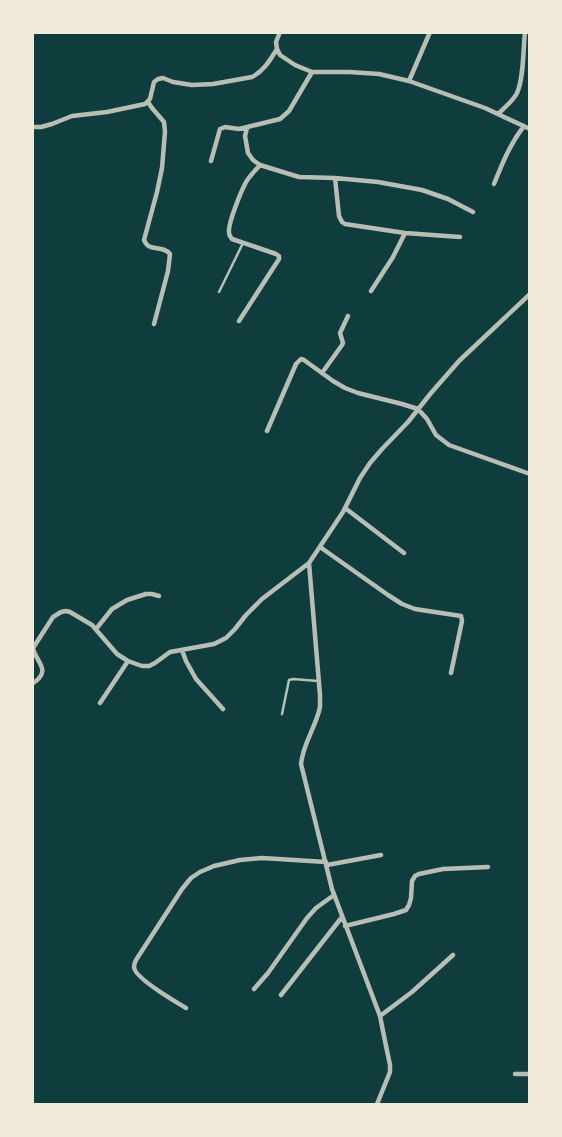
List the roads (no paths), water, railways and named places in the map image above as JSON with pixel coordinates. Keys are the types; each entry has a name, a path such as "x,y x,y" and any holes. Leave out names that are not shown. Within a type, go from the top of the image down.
{"street":[{"path":"280,32 276,42 280,55 285,60 312,72 379,74 409,80 485,108 530,129"},
{"path":"409,80 430,32"},
{"path":"498,114 517,93 525,32"},
{"path":"32,127 52,124 72,116 107,112 141,105 148,102 154,82 158,78 192,85 213,84 252,77 264,68 277,49"},
{"path":"211,161 222,127 247,128 252,125 275,121 285,116 312,72"},
{"path":"148,102 164,122 165,127 162,168 144,240 150,247 165,249 170,254 168,271 154,324"},
{"path":"494,184 509,148 524,126"},
{"path":"247,128 248,153 260,165 299,177 378,182 422,190 473,212"},
{"path":"239,321 279,259 279,256 276,254 232,239 229,233 245,184 260,165"},
{"path":"335,178 339,216 342,222 406,233 460,237"},
{"path":"371,291 406,233"},
{"path":"32,684 40,677 43,671 33,652 33,648 53,617 60,612 70,612 96,628 117,654 128,661 142,666 149,666 155,663 170,652 214,644 226,638 262,599 309,563 345,508 370,463 459,361 530,294"},
{"path":"322,373 343,343 340,333 348,316"},
{"path":"267,431 298,361 304,360 345,388 358,394 402,404 418,410 427,419 436,435 449,446 530,474"},
{"path":"345,508 404,553"},
{"path":"320,547 402,604 420,610 458,614 461,616 462,620 451,673"},
{"path":"309,563 320,708 306,743 301,764 334,896 380,1016 390,1072 377,1104"},
{"path":"96,628 112,609 127,600 146,594 159,596"},
{"path":"182,650 186,662 196,679 223,709"},
{"path":"100,703 128,661"},
{"path":"186,1008 139,976 134,968 134,964 191,878 214,866 240,860 262,858 326,864 381,855"},
{"path":"345,926 406,910 411,898 412,881 419,874 444,869 488,867"},
{"path":"254,989 316,908 334,896"},
{"path":"281,994 342,917"},
{"path":"380,1016 412,992 453,955"},
{"path":"515,1074 530,1074"}],"lane":[{"path":"219,292 243,243"},
{"path":"282,714 289,680 319,681"}]}
